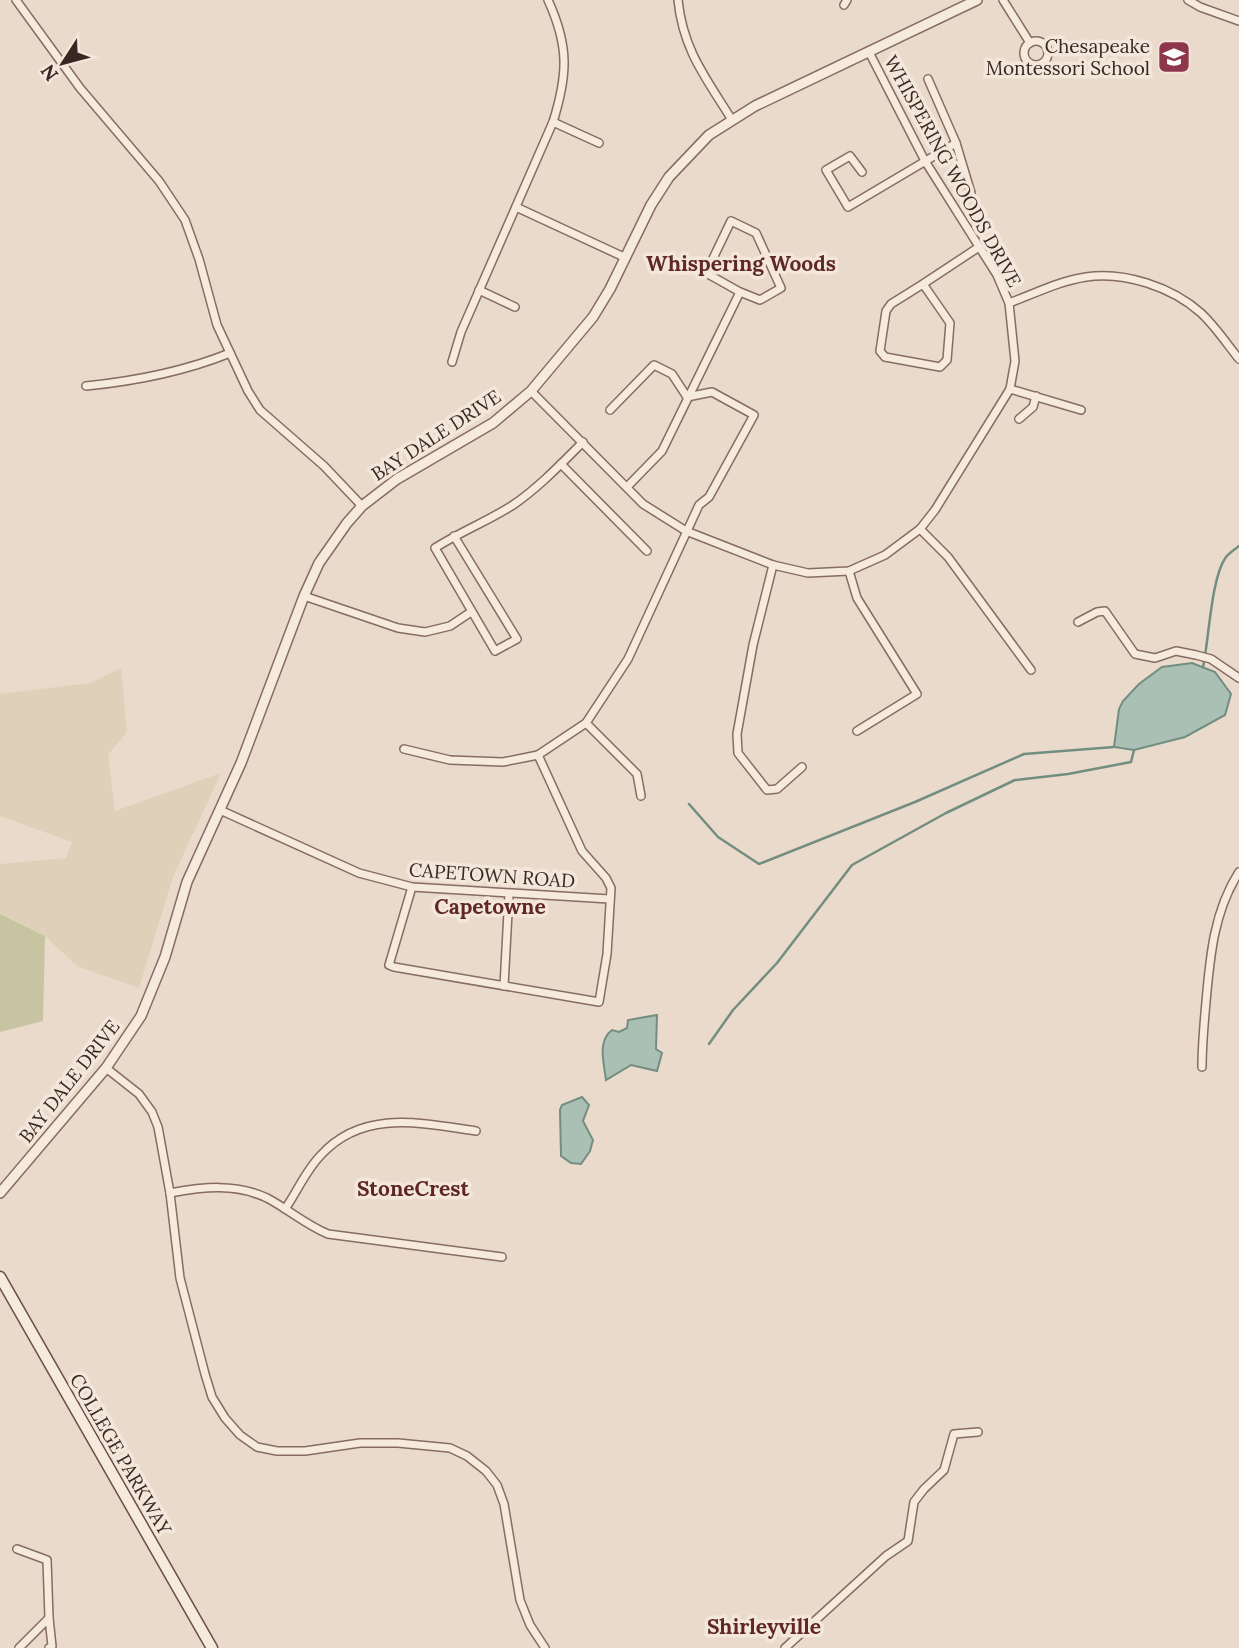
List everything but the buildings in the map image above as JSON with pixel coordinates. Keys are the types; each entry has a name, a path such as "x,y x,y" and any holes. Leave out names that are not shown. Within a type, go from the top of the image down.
{"main road":[{"name":"COLLEGE PARKWAY","path":"0,1277 212,1648"}],"street":[{"path":"16,0 80,88 159,181 185,220 199,259 212,310 230,354 260,410 328,470 362,506"},
{"path":"452,362 461,332 553,122 563,84 564,46 559,24 548,0"},
{"path":"678,0 682,32 688,48 732,120"},
{"name":"BAY DALE DRIVE","path":"0,1193 106,1068 153,991 187,882 220,810 304,596 319,563 339,533 362,506 397,479 493,423 531,391 593,317 669,177 709,135 755,106 977,0"},
{"path":"1003,0 1030,43"},
{"path":"1188,0 1239,21"},
{"name":"WHISPERING WOODS DRIVE","path":"531,391 643,504 686,531 773,565 808,573 849,570 885,555 920,529 935,510 1010,389 1015,360 1009,303 997,275 925,161 869,52"},
{"path":"928,79 956,143 971,193"},
{"path":"553,122 600,143"},
{"path":"862,172 850,156 826,170 848,207 956,143"},
{"path":"516,207 626,258"},
{"path":"731,221 756,233 781,288 760,300 740,292 706,273 731,221"},
{"path":"923,284 950,323 947,360 940,366 885,357 880,351 886,311 891,304 979,247"},
{"path":"1009,303 1079,278 1109,275 1127,278 1183,300 1201,313 1239,359"},
{"path":"479,290 515,307"},
{"path":"627,487 662,451 740,292"},
{"path":"86,386 131,382 184,370 230,354"},
{"path":"610,410 654,365 672,374 687,397"},
{"path":"1010,389 1081,410"},
{"path":"404,749 450,760 503,762 538,755 586,723 628,659 699,505 709,497 754,415 712,392 687,397"},
{"path":"1019,419 1033,407 1036,396"},
{"path":"454,536 517,639 495,652 435,548 454,536 513,505 583,442"},
{"path":"561,464 647,551"},
{"path":"920,529 948,557 1031,670"},
{"path":"773,565 753,645 737,734 738,753 767,790 777,789 802,767"},
{"path":"849,570 857,598 916,694 857,732"},
{"path":"304,596 398,628 425,632 450,626 471,612"},
{"path":"1078,622 1105,611 1135,654 1155,658 1176,651 1196,655 1211,659 1239,678"},
{"path":"586,723 637,774 641,796"},
{"path":"412,887 389,965 599,1002 607,954 611,888 606,878 582,851 538,755"},
{"name":"CAPETOWN ROAD","path":"220,810 359,873 412,887 609,899"},
{"path":"1202,1067 1210,957 1221,907 1239,872"},
{"path":"504,986 509,894"},
{"path":"106,1068 139,1094 159,1128 180,1278 212,1396 225,1418 240,1436 257,1447 277,1451 305,1451 360,1443 398,1443 450,1448 467,1456 486,1471 497,1485 505,1504 520,1600 543,1648"},
{"path":"285,1209 321,1154 360,1127 385,1121 407,1121 476,1131"},
{"path":"170,1193 219,1186 241,1189 266,1198 310,1227 328,1234 502,1257"},
{"path":"785,1648 886,1556 908,1541 914,1502 944,1470 954,1434 978,1432"},
{"path":"18,1549 47,1560 52,1646 49,1648"},
{"path":"21,1648 49,1618"}],"shaded area":[{"path":"1192,663 1215,672 1231,694 1225,715 1185,737 1134,750 1114,747 1119,709 1123,701 1139,684 1162,667"},
{"path":"121,668 127,732 108,755 115,811 221,773 173,877 139,988 77,966 45,936 0,914 0,864 66,858 72,842 0,816 0,694 90,683"},
{"path":"0,914 45,936 43,1021 0,1032"},
{"path":"657,1015 656,1049 662,1053 657,1071 631,1065 606,1080 603,1046 607,1035 612,1030 619,1032 627,1028 628,1020"},
{"path":"582,1097 589,1105 583,1121 593,1140 590,1151 581,1164 571,1163 561,1156 560,1110 562,1105"}],"waterway":[{"path":"1203,667 1217,579 1226,557 1239,546"},
{"path":"689,804 718,837 759,864 915,802 1024,754 1114,747"},
{"path":"709,1044 733,1010 777,963 852,865 946,813 1015,780 1068,774 1131,762 1134,750"}],"place":[{"name":"Chesapeake Montessori School","path":"1174,57"}],"district":[{"name":"Whispering Woods","path":"741,264"},
{"name":"Capetowne","path":"490,907"},
{"name":"StoneCrest","path":"413,1189"},
{"name":"Shirleyville","path":"764,1627"}]}
